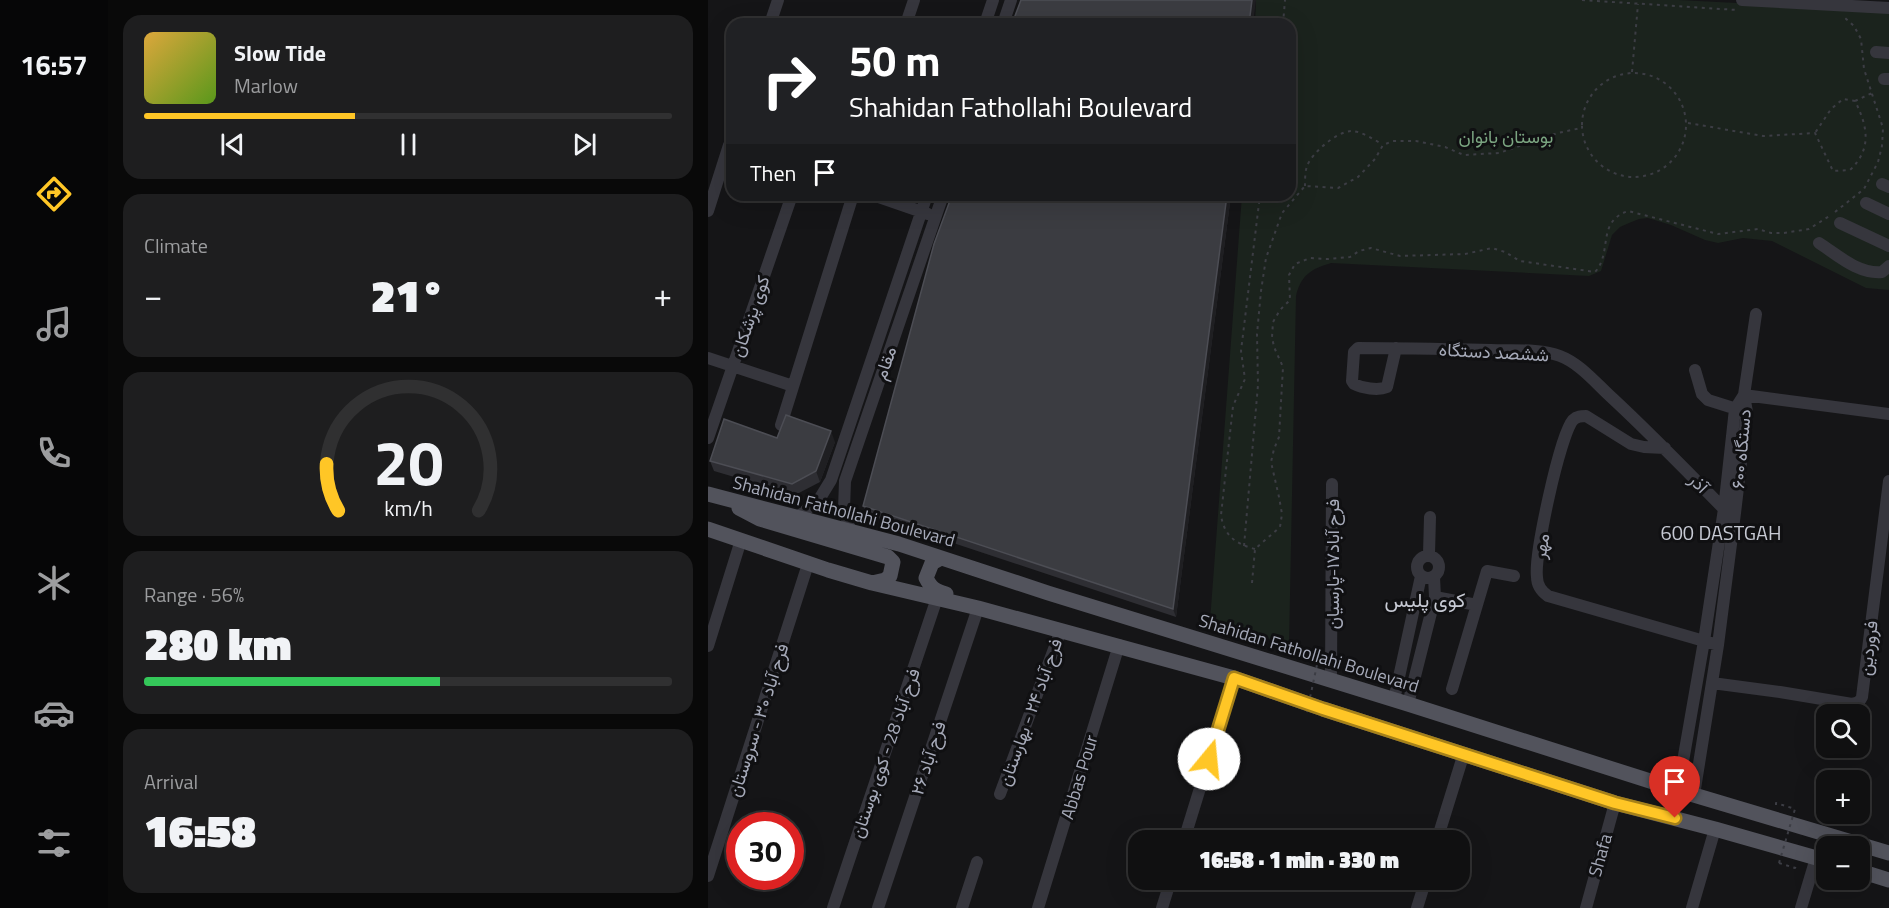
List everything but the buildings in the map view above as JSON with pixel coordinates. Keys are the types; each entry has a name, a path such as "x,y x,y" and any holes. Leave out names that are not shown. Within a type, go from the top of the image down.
{"main road":[{"name":"Shahidan Fathollahi Boulevard","path":"712,495 899,544 1048,593 1694,795 1889,853"},
{"path":"712,495 760,519 888,557 892,562 890,576 885,580 872,583"},
{"path":"708,529 808,564 872,583 1119,645 1234,678 1615,803 1816,857"},
{"path":"941,558 932,563 926,578 935,591 1006,611 1019,619"},
{"path":"1870,874 1889,880"}],"street":[{"path":"772,18 778,0"},
{"path":"908,18 914,0"},
{"path":"987,18 993,0"},
{"path":"1005,18 1011,0"},
{"path":"1743,5 1889,8"},
{"path":"1876,52 1889,53"},
{"path":"708,211 726,157"},
{"name":"کوی پزشکان","path":"708,438 790,201"},
{"path":"781,425 851,201"},
{"path":"891,201 935,216"},
{"name":"مقام","path":"798,517 820,498 831,480 925,201"},
{"name":"مقام","path":"851,532 844,509 844,481 941,201"},
{"path":"1866,203 1889,214"},
{"path":"1840,223 1889,246"},
{"path":"1820,243 1857,268 1870,273 1882,272 1889,266"},
{"name":"۶۰۰ دستگاه","path":"1694,795 1718,645 1741,411 1756,314"},
{"name":"ششصد دستگاه","path":"1396,348 1536,352 1559,356 1584,372 1665,448"},
{"path":"708,357 793,386"},
{"path":"1695,370 1702,393 1708,400 1741,411"},
{"path":"1744,394 1889,414"},
{"name":"مهر","path":"1665,448 1638,446 1586,416 1574,419 1564,437 1551,490 1536,575 1541,591 1548,596 1718,645"},
{"name":"آذر","path":"1665,448 1730,511"},
{"name":"فروردین","path":"1712,684 1852,704 1859,702 1862,697 1889,481"},
{"name":"فرح آباد۱۷-پارسیان","path":"1331,681 1332,484"},
{"name":"۶۰۰ دستگاه","path":"1678,790 1730,511"},
{"path":"1430,517 1430,554"},
{"path":"708,646 741,540"},
{"path":"1430,554 1438,559 1441,569 1428,576 1418,573 1416,566 1420,560 1430,554"},
{"name":"فرح آباد ۳۰ - سروستان","path":"708,876 808,564"},
{"path":"1452,689 1487,571 1514,576"},
{"path":"1401,702 1435,597 1428,576"},
{"path":"1401,702 1428,576"},
{"path":"1435,597 1477,606"},
{"name":"فرح آباد 28 - کوی بوستان","path":"833,908 937,598"},
{"name":"فرح آباد ۲۶","path":"878,908 978,608"},
{"name":"فرح آباد ۲۴ - بهارستان","path":"1000,794 1061,630"},
{"name":"Abbas Pour","path":"1038,908 1119,645"},
{"path":"1187,830 1234,678"},
{"path":"1440,830 1464,753"},
{"name":"Shafa","path":"1586,908 1615,803"},
{"path":"1692,908 1715,829"},
{"path":"962,908 977,862"},
{"path":"1801,908 1816,873"},
{"path":"1162,908 1168,890"},
{"path":"1417,908 1423,890"}],"path":[{"path":"1283,18 1286,0"},
{"path":"1582,0 1638,4 1743,5"},
{"path":"1632,72 1638,4"},
{"path":"1252,582 1255,549 1280,527 1281,506 1271,462 1279,437 1283,367 1272,337 1273,322 1290,300 1289,275 1295,264 1310,258 1328,259 1350,256 1371,248 1400,256 1465,254 1492,248 1505,252 1520,261 1595,272 1602,260 1610,223 1617,215 1628,211 1718,234 1758,229 1771,233 1784,233 1809,229 1864,189 1878,162 1882,146 1882,128 1864,69 1861,39 1854,26 1845,17 1835,16"},
{"path":"1632,72 1659,78 1666,84 1679,96 1688,123 1682,150 1663,170 1637,179 1610,173 1596,161 1589,154 1581,128 1587,101 1606,80 1632,72"},
{"path":"1815,133 1831,109 1844,99 1855,101 1872,93"},
{"path":"1815,133 1833,171 1850,170 1859,161 1867,141 1864,118 1855,101"},
{"path":"1688,123 1763,136 1815,133"},
{"path":"1305,186 1338,188 1358,177 1375,159 1383,145 1393,141 1416,141 1445,147 1464,155 1499,153 1558,133 1581,128"},
{"path":"1296,197 1305,186 1306,167 1327,142 1351,131 1366,135 1383,145"},
{"path":"1255,549 1236,543 1225,531 1221,515 1233,406 1245,379 1241,351 1259,201"},
{"path":"1244,546 1258,385 1257,334 1261,291 1266,258 1282,213 1292,201"},
{"path":"1305,656 1318,660 1307,712"},
{"path":"1776,803 1795,808 1779,863 1796,868"}],"green space":[{"name":"بوستان بانوان","path":"1256,0 1679,0 1889,11 1889,290 1866,288 1772,241 1743,238 1718,243 1648,218 1639,219 1620,227 1612,235 1601,271 1589,276 1331,263 1318,268 1304,278 1296,296 1289,645 1210,621 1242,201 1296,201 1296,18 1255,18"}],"district":[{"name":"600 DASTGAH","path":"1721,532"},
{"name":"کوی پلیس","path":"1425,599"}],"route":[{"path":"1209,759 1234,678 1615,803 1675,818"}]}
